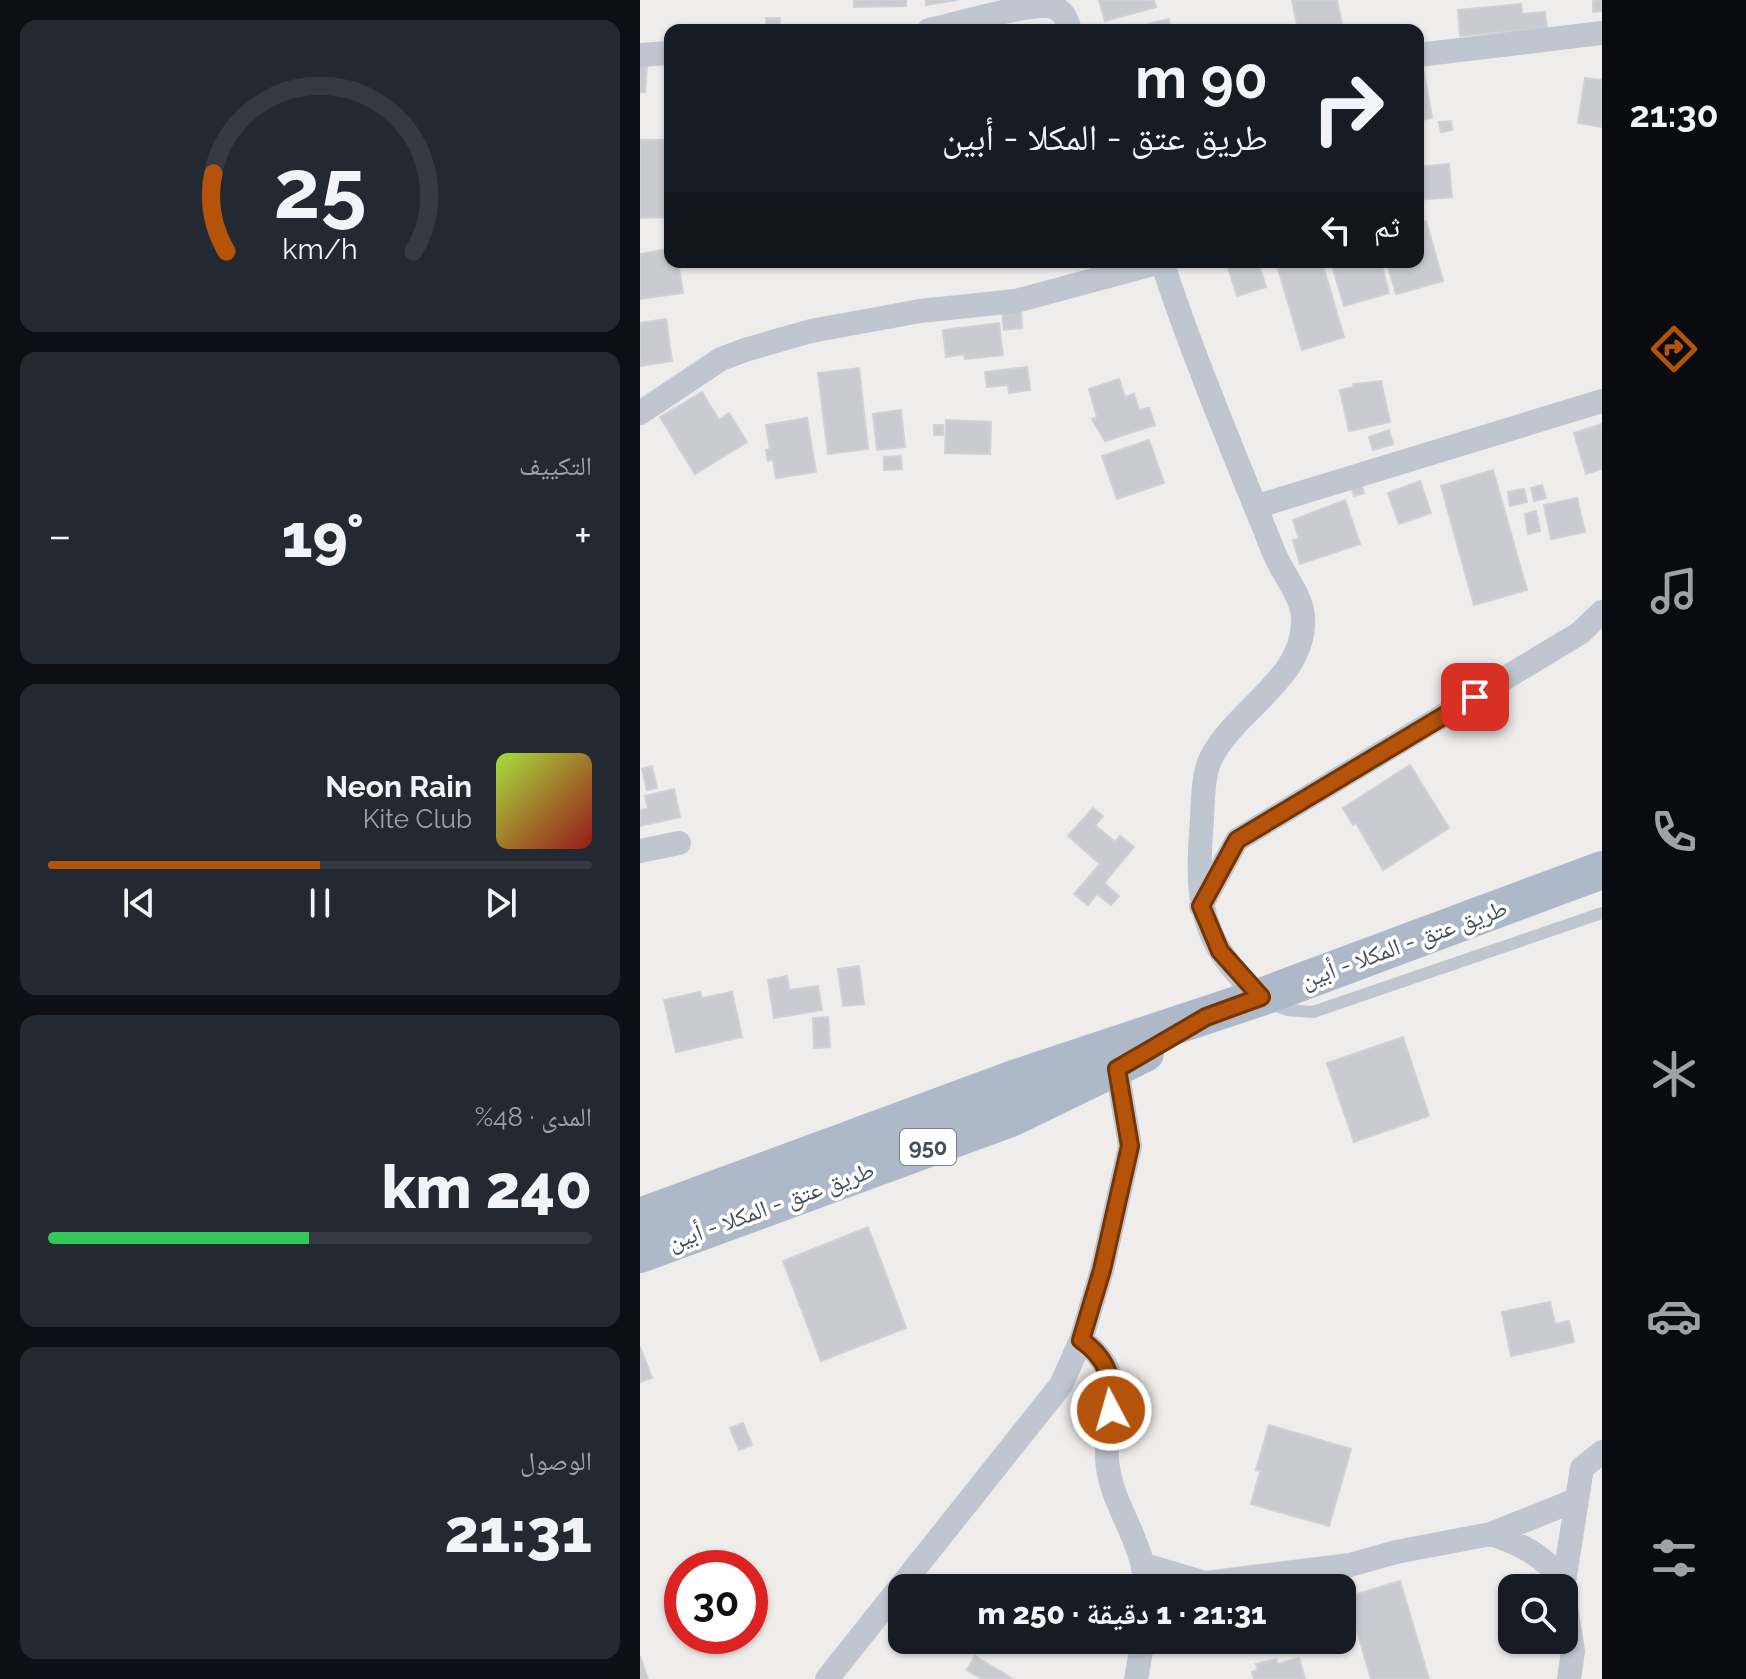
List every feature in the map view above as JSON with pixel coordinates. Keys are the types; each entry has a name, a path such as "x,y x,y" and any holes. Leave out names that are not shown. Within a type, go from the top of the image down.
{"main road":[{"name":"طريق عتق - المكلا - أبين","path":"640,1217 1025,1075 1206,1017 1602,870"},
{"name":"طريق عتق - المكلا - أبين","path":"640,1254 1013,1117 1117,1069 1206,1017"}],"street":[{"path":"955,24 1026,8 1052,7 1066,16 1068,24"},
{"path":"1424,54 1602,33"},
{"path":"640,55 664,53"},
{"path":"640,413 721,359 745,350 811,331 920,311 1016,301 1139,268"},
{"path":"1163,268 1195,364 1258,506 1276,557 1303,611 1304,637 1291,667 1243,714 1210,760 1197,882 1201,906 1220,951 1261,997"},
{"path":"1258,506 1602,401"},
{"path":"1201,906 1237,840 1580,633 1602,612"},
{"path":"640,851 679,843"},
{"path":"827,1679 1061,1385 1081,1340 1102,1270 1130,1146 1117,1069"},
{"path":"1081,1340 1099,1352 1113,1385 1106,1460 1144,1574"},
{"path":"1565,1574 1582,1468 1602,1452"},
{"path":"1278,1574 1350,1565 1396,1552 1491,1534 1576,1500"},
{"path":"1491,1534 1521,1543 1543,1557 1554,1574"},
{"path":"1136,1679 1140,1654"},
{"path":"1569,1679 1573,1654"},
{"path":"1574,1654 1581,1679"}],"lane":[{"path":"1261,997 1287,1010 1313,1012 1602,913"}],"building":[{"path":"854,0 906,0 906,6 854,7"},
{"path":"926,0 957,0 926,5"},
{"path":"1099,0 1154,0 1156,7 1105,21"},
{"path":"1292,0 1337,0 1342,24 1297,24"},
{"path":"1593,0 1602,0 1602,11 1593,12"},
{"path":"1521,4 1522,14 1545,12 1547,28 1460,36 1458,10"},
{"path":"766,18 780,18 780,24 766,24"},
{"path":"1169,19 1170,24 1149,24"},
{"path":"640,65 647,65 645,92 640,92"},
{"path":"1424,72 1432,118 1424,120"},
{"path":"1585,78 1602,80 1602,127 1578,123"},
{"path":"1451,121 1452,130 1441,132 1439,122"},
{"path":"640,140 664,140 664,217 640,218"},
{"path":"1449,164 1452,197 1424,199 1424,166"},
{"path":"1424,222 1443,281 1396,294 1389,268 1424,268"},
{"path":"664,250 664,268 679,268 683,293 640,299 640,254"},
{"path":"1228,268 1260,268 1266,287 1237,296"},
{"path":"1278,268 1324,268 1344,337 1302,350"},
{"path":"1333,268 1383,268 1389,293 1344,306"},
{"path":"1021,310 1022,328 1004,330 1002,312"},
{"path":"666,319 672,361 640,366 640,323"},
{"path":"999,323 1003,355 965,359 964,354 946,357 943,330"},
{"path":"1027,367 1030,390 1009,393 1008,385 987,387 985,372"},
{"path":"859,368 868,449 828,454 818,373"},
{"path":"1119,379 1125,397 1134,394 1139,410 1149,408 1155,425 1105,441 1092,419 1097,417 1089,389"},
{"path":"1381,381 1390,422 1349,431 1340,390 1354,387 1353,384"},
{"path":"702,392 719,420 729,413 747,442 695,474 660,417"},
{"path":"901,410 905,447 877,450 873,414"},
{"path":"807,418 816,472 776,478 773,459 768,461 766,450 770,449 766,425"},
{"path":"946,420 991,422 990,454 945,453"},
{"path":"1602,424 1602,469 1586,474 1574,433"},
{"path":"934,425 943,425 943,435 934,435"},
{"path":"1389,430 1393,444 1373,450 1369,437"},
{"path":"1149,440 1164,483 1117,499 1102,456"},
{"path":"901,456 902,469 884,470 884,457"},
{"path":"1493,470 1527,590 1474,605 1441,486"},
{"path":"1420,481 1431,513 1399,524 1388,493"},
{"path":"1361,483 1364,493 1354,496 1351,486"},
{"path":"1542,485 1546,498 1534,501 1531,488"},
{"path":"1524,489 1527,502 1510,506 1508,492"},
{"path":"1577,498 1585,532 1551,539 1544,505"},
{"path":"1345,500 1360,544 1300,564 1293,540 1299,539 1293,520"},
{"path":"1536,511 1540,531 1528,534 1525,514"},
{"path":"1410,765 1449,828 1383,870 1356,823 1353,825 1343,808"},
{"path":"652,766 657,788 647,790 642,769"},
{"path":"674,789 680,817 640,826 640,810 648,808 645,796"},
{"path":"1093,808 1103,816 1095,825 1115,842 1120,836 1134,847 1104,883 1119,896 1111,905 1097,894 1088,905 1074,894 1100,864 1068,836"},
{"path":"859,966 864,1004 843,1006 838,969"},
{"path":"787,976 789,990 818,986 822,1010 774,1018 768,980"},
{"path":"700,992 702,998 732,992 742,1037 676,1052 664,1000"},
{"path":"828,1017 830,1047 814,1048 813,1018"},
{"path":"1403,1037 1429,1116 1354,1142 1327,1063"},
{"path":"868,1227 906,1328 821,1361 783,1261"},
{"path":"1550,1302 1555,1324 1569,1321 1574,1342 1511,1356 1502,1312"},
{"path":"640,1347 652,1378 640,1382"},
{"path":"743,1423 752,1445 739,1450 730,1428"},
{"path":"1269,1425 1351,1449 1329,1526 1251,1504 1260,1471 1256,1470"},
{"path":"1400,1581 1429,1679 1371,1679 1356,1628 1356,1594"},
{"path":"640,1656 648,1679 640,1679"},
{"path":"975,1656 1013,1679 982,1679 967,1670"},
{"path":"1299,1658 1305,1679 1254,1679 1252,1672 1258,1670 1256,1664 1276,1659 1278,1664"}],"route":[{"path":"1111,1410 1113,1385 1099,1352 1081,1340 1102,1270 1130,1146 1117,1069 1206,1017 1261,997 1220,951 1201,906 1237,840 1475,697"}]}
